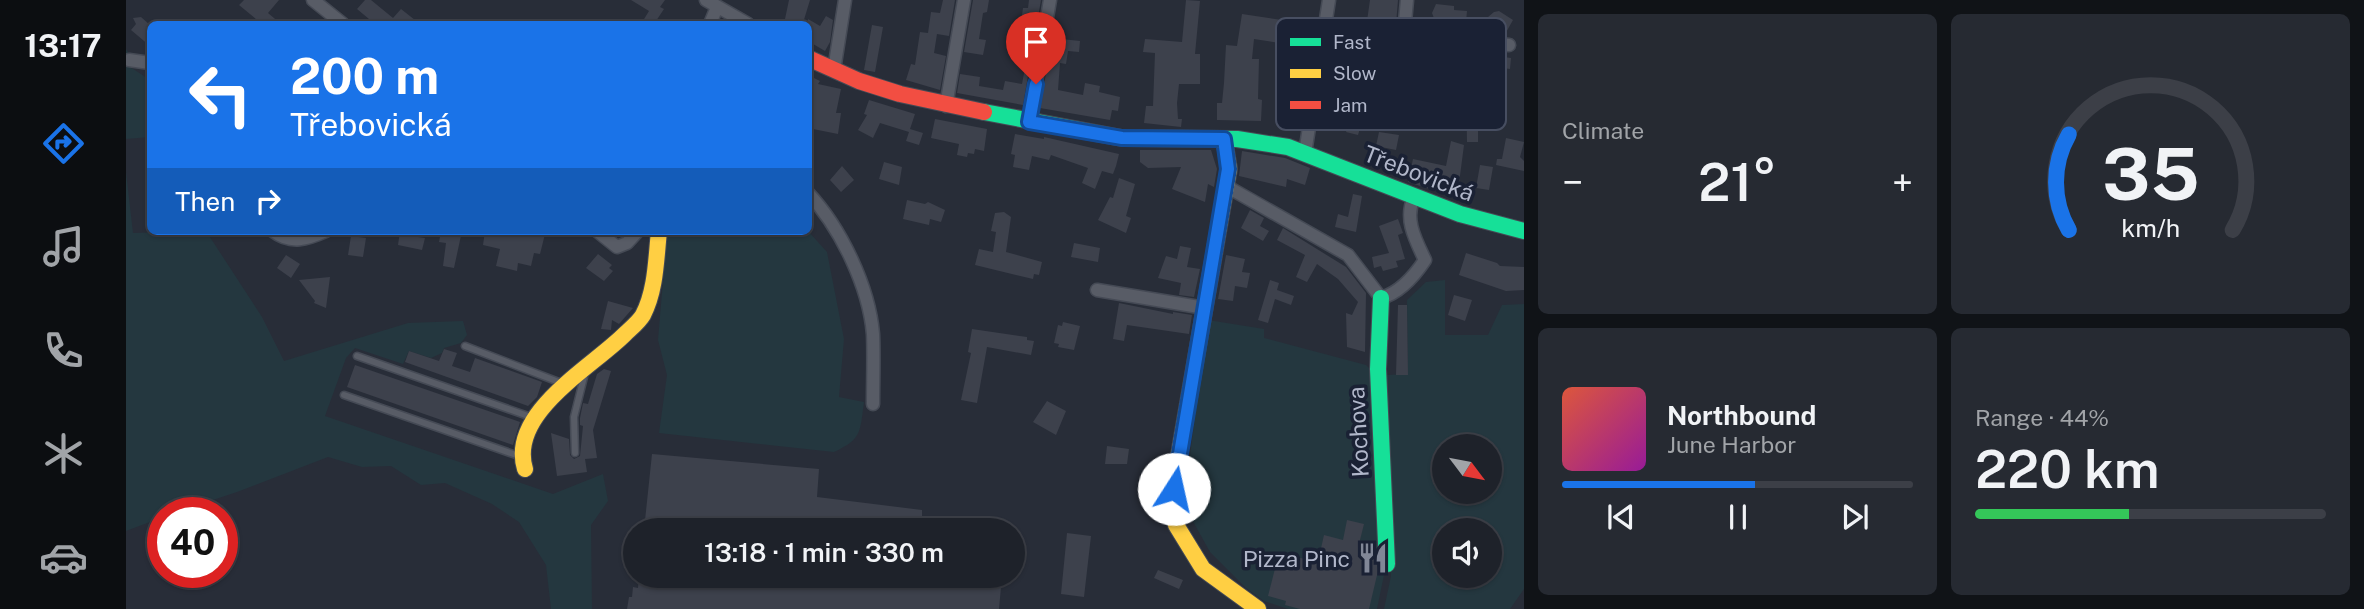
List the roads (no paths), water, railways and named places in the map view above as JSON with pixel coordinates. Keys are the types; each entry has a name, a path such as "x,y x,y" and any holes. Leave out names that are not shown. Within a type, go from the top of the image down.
{"street":[{"path":"313,0 339,21"},
{"path":"834,70 845,0"},
{"path":"946,106 964,0"},
{"path":"1029,122 1050,0"},
{"path":"1326,18 1329,0"},
{"path":"1405,18 1407,0"},
{"path":"710,21 712,3 743,21"},
{"path":"129,60 147,63"},
{"name":"Třebovická","path":"812,60 900,94 1029,122 1122,138 1264,141 1306,153 1414,197 1485,222 1524,231"},
{"path":"1306,153 1309,130"},
{"path":"1224,139 1228,169 1226,186 1174,489 1176,525 1203,569 1258,609"},
{"path":"1226,186 1348,255 1381,298 1391,295 1419,270 1425,260 1408,219 1408,209 1414,197"},
{"path":"812,198 845,243 861,288 873,331 873,404"},
{"path":"278,235 304,241 317,235"},
{"path":"602,235 617,247 627,243 634,235"},
{"path":"523,463 533,418 565,385 628,333 642,317 652,291 659,235"},
{"path":"1097,290 1205,308"},
{"name":"Kochova","path":"1381,298 1378,369 1387,564"}],"lane":[{"path":"465,346 565,385"},
{"path":"357,356 533,418"},
{"path":"575,453 574,417 586,368"},
{"path":"344,395 523,463"}],"place":[{"name":"Pizza Pinc","path":"1373,558"}]}
